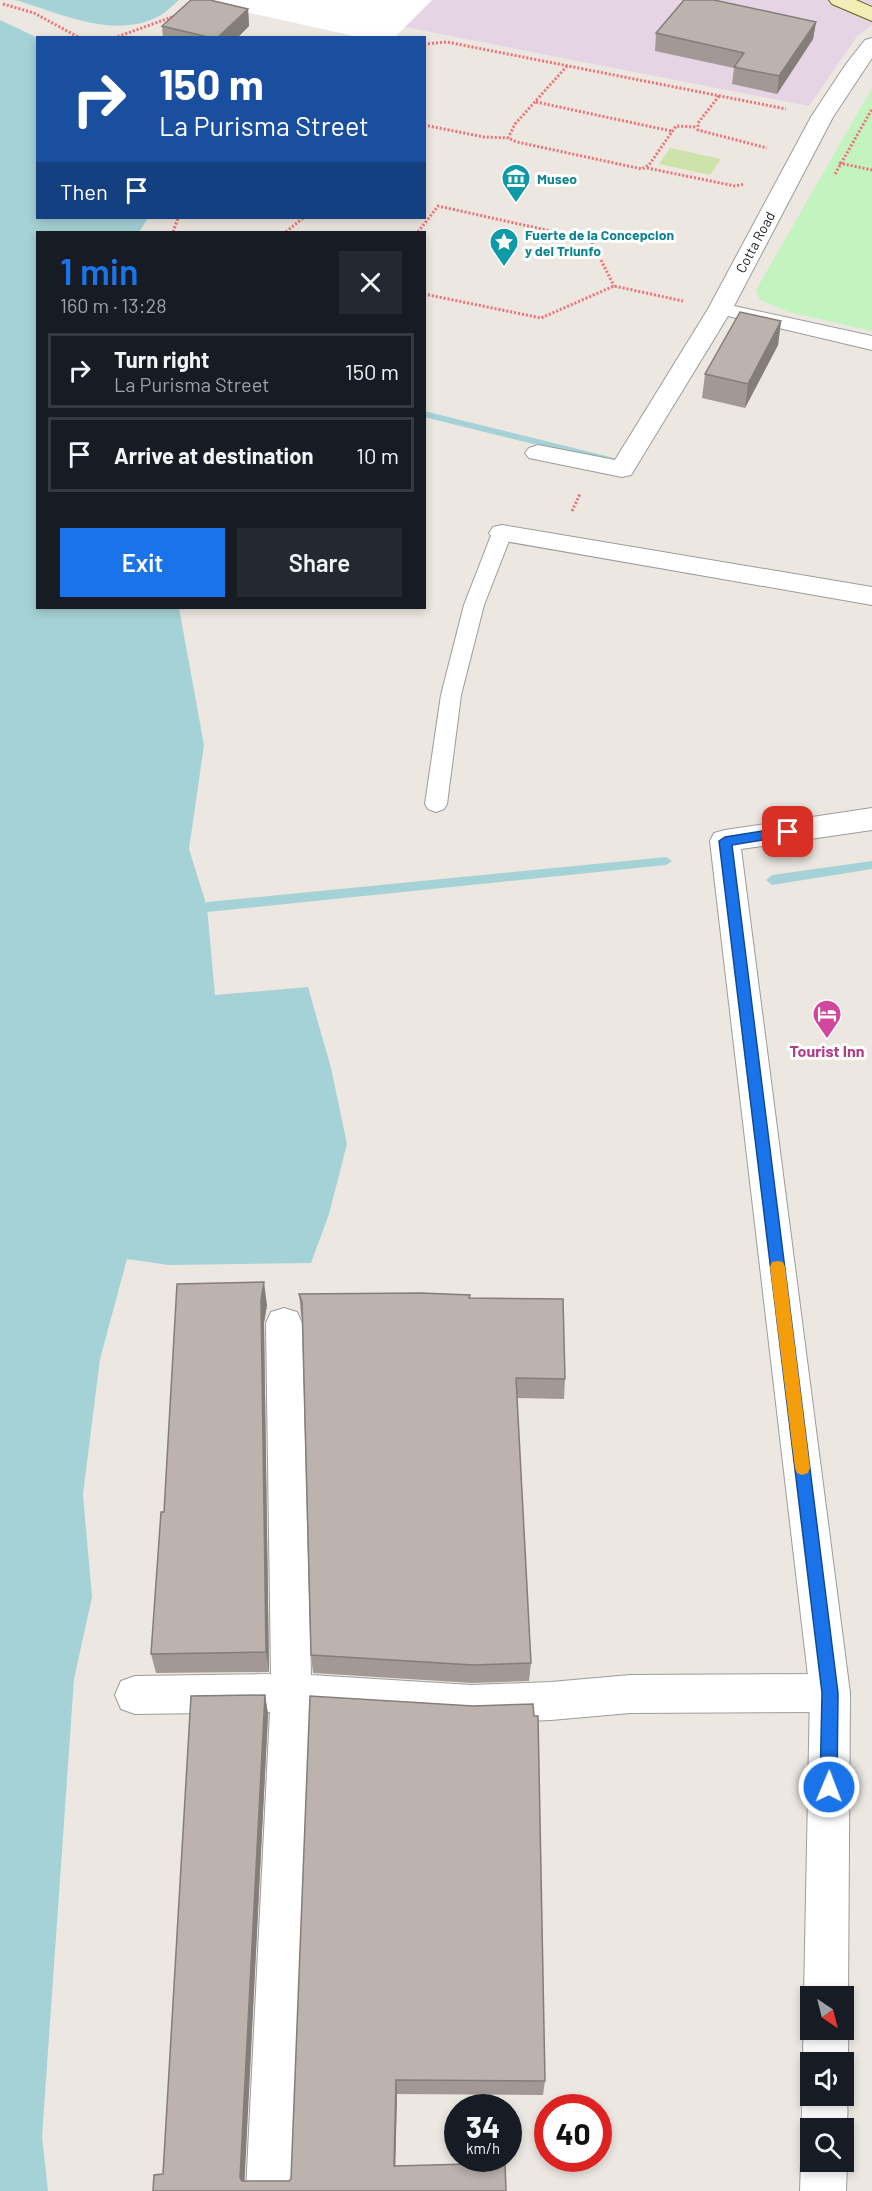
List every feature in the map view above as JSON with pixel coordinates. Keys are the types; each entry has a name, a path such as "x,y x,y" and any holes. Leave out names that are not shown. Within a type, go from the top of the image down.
{"main road":[{"path":"839,0 872,15"}],"street":[{"name":"Cotta Road","path":"594,464 622,469 720,309 822,117 853,68 872,44"},
{"path":"720,309 872,343"},
{"path":"538,453 594,464"},
{"path":"502,533 872,596"},
{"path":"826,1986 830,1693 725,841 872,819"},
{"path":"269,2191 291,1693 284,1323"},
{"path":"135,1695 291,1693 472,1704 551,1701 630,1694 830,1693"},
{"path":"824,2172 824,2191"}],"lane":[{"path":"436,804 451,695 474,605 502,533"}],"path":[{"path":"3,4 34,13 76,36"},
{"path":"120,36 172,17"},
{"path":"426,44 447,42 822,117"},
{"path":"508,138 508,132 567,66"},
{"path":"697,127 719,96"},
{"path":"536,102 671,131"},
{"path":"830,183 872,109"},
{"path":"426,125 484,137 508,138 518,142 735,186 742,186 751,180"},
{"path":"646,168 671,131 681,125 697,127 711,135 771,148 766,156"},
{"path":"841,164 872,170"},
{"path":"419,231 438,206 591,240 614,286"},
{"path":"287,231 302,219"},
{"path":"426,294 541,318 614,286 720,309"},
{"path":"558,542 594,464"}],"shaded area":[{"path":"191,0 872,0 872,25 857,36 809,106 405,27 395,36 353,36"}],"green space":[{"path":"872,88 872,331 788,312 760,300 756,290"},
{"path":"670,148 721,159 710,175 659,164"}],"water":[{"path":"15,0 179,0 161,15 143,22 107,25 69,17"},
{"path":"0,20 36,37 36,219 147,219 140,231 36,231 36,609 179,609 204,745 189,849 207,907 215,995 308,987 331,1068 347,1144 329,1214 311,1263 169,1265 127,1259 100,1359 83,1494 92,1597 74,1679 42,2137 48,2191 0,2191"}],"pier":[{"path":"191,0 432,0 396,36 353,36"}],"building":[{"path":"191,0 210,0 248,9 219,36 204,36 162,26"},
{"path":"684,0 714,0 816,22 779,76 734,67 744,53 656,33"},
{"path":"740,312 781,321 748,384 705,374"},
{"path":"264,1282 261,1300 266,1652 151,1654 161,1512 164,1512 177,1284"},
{"path":"299,1294 470,1295 469,1298 563,1299 565,1379 516,1378 531,1663 473,1665 311,1655 302,1302"},
{"path":"265,1695 240,2178 242,2181 289,2181 291,2179 310,1696 473,1706 533,1704 534,1716 538,1716 545,2081 396,2080 394,2166 444,2165 444,2172 505,2172 506,2191 153,2191 154,2175 163,2174 191,1696"}],"waterway":[{"path":"426,414 610,460"},
{"path":"207,907 666,861"},
{"path":"772,880 872,865"}],"slow traffic":[{"path":"778,1267 802,1468"}],"place":[{"name":"Museo","path":"516,204"},
{"name":"Fuerte de la Concepcion y del Triunfo","path":"504,268"},
{"name":"Tourist Inn","path":"827,1040"}],"route":[{"path":"788,832 725,841 830,1693 829,1787"}]}
